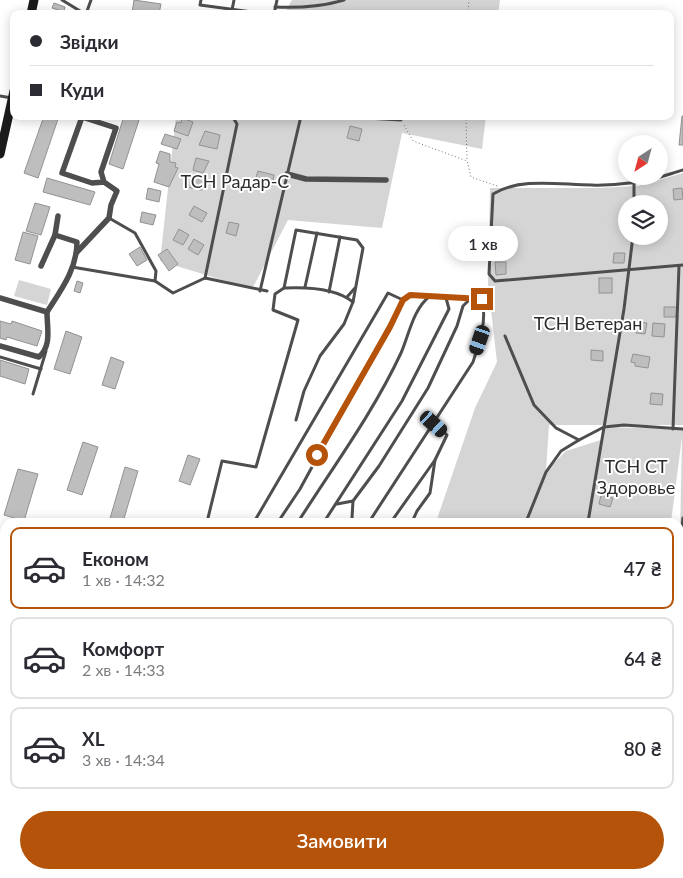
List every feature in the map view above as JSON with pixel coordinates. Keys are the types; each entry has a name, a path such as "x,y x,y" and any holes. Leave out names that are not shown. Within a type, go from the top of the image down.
{"main road":[{"path":"0,154 10,109"}],"street":[{"path":"81,120 62,173 92,183 104,182"},
{"path":"77,252 109,218 111,205 117,191 104,182 101,172 116,128 91,120"},
{"path":"287,174 306,179 386,180"},
{"path":"41,266 55,235 58,216"},
{"path":"0,346 39,357 46,350 49,341 47,312 70,275 77,252 77,242 55,235"},
{"path":"0,298 47,312"}],"lane":[{"path":"62,0 79,10"},
{"path":"201,0 200,4 232,10 234,0"},
{"path":"275,10 277,0"},
{"path":"275,7 298,8 327,5 344,0"},
{"path":"205,278 237,124 234,120"},
{"path":"260,291 300,120"},
{"path":"668,174 683,170"},
{"path":"618,183 527,184 503,188 493,194 489,274 495,281 681,266 673,429"},
{"path":"109,218 135,233 156,271 154,281"},
{"path":"284,288 296,230 357,240 363,248 353,302 344,324 320,356 304,391 296,420"},
{"path":"305,288 317,234"},
{"path":"329,292 340,237"},
{"path":"589,518 624,309 627,270 631,245"},
{"path":"72,267 154,281 173,294 205,278 266,291"},
{"path":"208,518 222,461 256,468 298,320 274,310 275,294 284,288 305,288 347,297 353,302"},
{"path":"347,297 355,288"},
{"path":"256,518 388,293 403,300"},
{"path":"281,518 300,489 403,300 410,295 482,299 485,311 480,340 473,362 372,518"},
{"path":"301,518 382,388 401,353 422,302 430,296"},
{"path":"327,518 390,422 449,309 446,298"},
{"path":"352,518 353,501 379,466 428,388 457,326 463,306 470,298"},
{"path":"505,336 534,405 556,428 579,440"},
{"path":"34,394 46,350"},
{"path":"0,357 41,369"},
{"path":"393,518 436,460 447,435 434,424"},
{"path":"528,518 546,472 561,451 579,440 604,428 624,425 683,429 683,434"},
{"path":"414,518 430,493 436,460"},
{"path":"337,504 353,501"}],"path":[{"path":"401,120 413,141 467,161"},
{"path":"466,120 467,161 471,177 503,188"}],"green space":[{"path":"292,0 500,0 499,10 286,10"},
{"name":"ТСН Радар-С","path":"176,120 486,120 482,149 402,133 382,228 288,220 252,289 160,261"},
{"name":"ТСН Ветеран","path":"683,173 683,425 549,425 546,471 566,451 601,440 604,427 683,429 683,518 680,518 682,437 672,518 437,518 475,408 497,362 488,284 490,188 598,188 668,185 668,177"},
{"path":"19,280 51,289 47,305 14,296"}],"building":[{"path":"134,0 161,4 160,10 132,10"},
{"path":"54,3 65,7 64,10 52,8"},
{"path":"682,116 683,145 679,145"},
{"path":"43,120 58,120 38,178 24,173"},
{"path":"123,120 139,120 123,169 109,164"},
{"path":"182,120 193,122 188,136 174,131 177,122 181,123"},
{"path":"350,126 362,129 359,141 347,138"},
{"path":"205,131 220,135 217,149 199,145"},
{"path":"165,134 181,139 177,149 161,144"},
{"path":"160,151 170,154 170,162 176,163 175,167 178,168 169,187 154,182 159,164 156,163"},
{"path":"196,158 209,161 203,173 193,170"},
{"path":"258,171 274,175 272,186 255,181"},
{"path":"189,174 205,178 202,190 186,187"},
{"path":"47,178 95,192 90,205 43,192"},
{"path":"148,188 161,191 159,202 146,199"},
{"path":"682,188 683,199 674,200 673,189"},
{"path":"35,203 50,207 41,235 26,231"},
{"path":"194,206 207,213 202,222 189,215"},
{"path":"142,212 156,215 153,225 140,222"},
{"path":"229,222 239,224 236,236 226,233"},
{"path":"179,229 189,235 183,245 173,240"},
{"path":"23,232 38,236 30,264 15,260"},
{"path":"194,239 204,245 198,255 188,249"},
{"path":"140,247 147,260 137,266 129,254"},
{"path":"167,249 178,264 169,271 158,255"},
{"path":"614,253 625,253 624,263 613,263"},
{"path":"495,262 506,262 506,274 496,275"},
{"path":"599,278 612,278 612,293 599,293"},
{"path":"77,281 83,283 80,293 74,291"},
{"path":"664,307 677,307 676,317 664,317"},
{"path":"0,321 11,324 12,321 42,331 37,346 7,337 6,340 0,338"},
{"path":"638,322 647,323 645,334 636,333"},
{"path":"653,323 665,324 664,337 652,336"},
{"path":"66,331 82,337 70,374 54,369"},
{"path":"591,350 603,351 603,361 591,360"},
{"path":"633,354 650,357 648,368 635,366 635,363 631,362"},
{"path":"111,357 124,362 115,389 102,385"},
{"path":"0,360 29,369 25,384 0,376"},
{"path":"651,393 663,394 662,405 650,404"},
{"path":"83,442 98,447 82,495 67,490"},
{"path":"188,455 200,459 190,485 179,481"},
{"path":"125,467 138,471 124,518 110,518"},
{"path":"18,469 38,474 25,518 14,518 4,515"},
{"path":"601,495 613,498 610,507 599,504"}],"route":[{"path":"317,455 390,327 403,300 410,295 482,299"}],"park label":[{"name":"ТСН СТ Здоровье","path":"636,477"}]}
